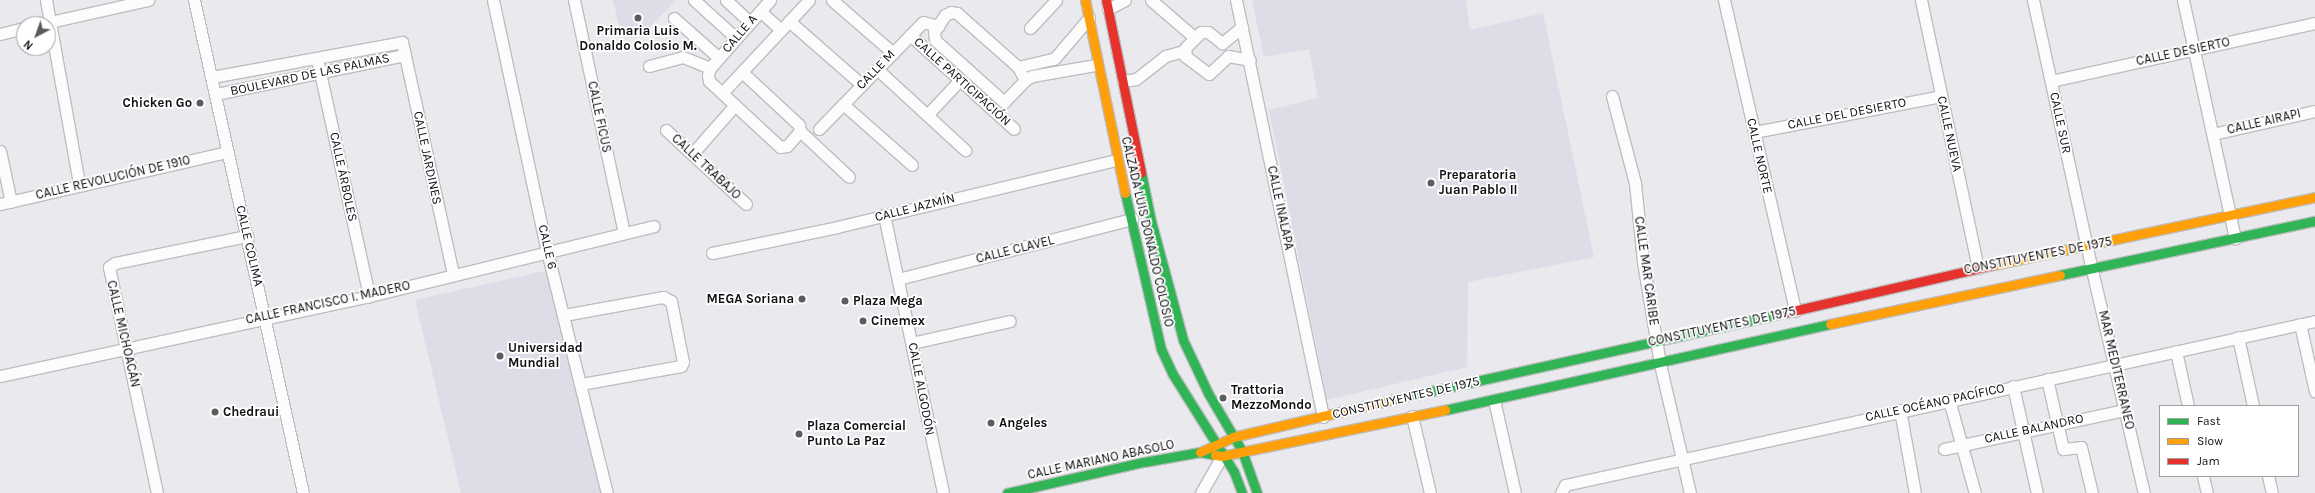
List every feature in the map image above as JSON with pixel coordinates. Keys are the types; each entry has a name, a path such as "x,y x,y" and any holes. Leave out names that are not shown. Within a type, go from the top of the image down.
{"main road":[{"name":"CALZADA LUIS DONALDO COLOSIO","path":"1085,0 1100,11 1123,81 1151,221 1183,340 1208,393 1242,451 1257,493"},
{"name":"CALZADA LUIS DONALDO COLOSIO","path":"1100,11 1096,64 1161,349 1172,373 1222,456 1234,472 1242,493"},
{"name":"CONSTITUYENTES DE 1975","path":"1200,452 1215,443 1233,437 1588,355 1795,311 1978,268 2087,247 2315,197"},
{"path":"1132,219 1151,221"},
{"name":"CONSTITUYENTES DE 1975","path":"1222,456 1494,400 1660,364 1784,334 2092,270 2315,221"},
{"path":"1200,452 1222,456"},
{"name":"CALLE MARIANO ABASOLO","path":"1007,493 1200,452"}],"street":[{"path":"46,0 46,16"},
{"path":"95,0 103,7"},
{"path":"56,20 103,7 148,0"},
{"name":"CALLE COLIMA","path":"194,0 265,317 302,493"},
{"name":"CALLE 6","path":"492,0 547,251 607,493"},
{"name":"CALLE FICUS","path":"574,0 624,233"},
{"path":"694,0 736,38"},
{"path":"726,0 750,22"},
{"path":"722,93 809,0"},
{"path":"832,0 893,53"},
{"path":"1030,28 1056,0"},
{"path":"1018,67 1054,59 1100,11 1125,0"},
{"path":"1151,0 1195,38"},
{"name":"CALLE INALAPA","path":"1236,0 1250,60 1324,417"},
{"name":"CALLE NORTE","path":"1724,0 1795,311"},
{"name":"CALLE NUEVA","path":"1921,0 1978,268"},
{"name":"CALLE SUR","path":"2033,0 2087,247"},
{"path":"2183,0 2235,238"},
{"name":"CALLE A","path":"710,68 768,1"},
{"path":"760,11 781,30"},
{"path":"1025,80 1018,67 956,13 951,12 938,26 933,36 1004,102 1025,80 1096,64"},
{"path":"674,18 719,58"},
{"path":"789,21 862,85"},
{"name":"CALLE M","path":"819,129 923,22 938,26"},
{"name":"CALLE DESIERTO","path":"2051,81 2315,23"},
{"path":"1222,43 1242,27"},
{"path":"0,34 16,30"},
{"path":"1123,81 1136,79 1164,56 1184,51 1195,38 1205,31 1222,43 1228,56"},
{"name":"CALLE PARTICIPACIÓN","path":"910,35 1014,129"},
{"name":"BOULEVARD DE LAS PALMAS","path":"212,77 317,59 402,42"},
{"name":"CALLE JARDINES","path":"402,42 453,274"},
{"path":"1184,51 1185,56 1208,74 1228,56"},
{"name":"BOULEVARD DE LAS PALMAS","path":"216,94 320,74 405,55"},
{"path":"53,56 79,184"},
{"path":"1228,56 1250,60"},
{"path":"649,66 683,57 710,68 708,75 709,81 783,148 800,131"},
{"name":"CALLE ÁRBOLES","path":"317,59 368,296"},
{"path":"877,69 965,150"},
{"path":"742,72 799,125 800,131 848,177"},
{"path":"927,115 960,80"},
{"name":"CALLE MAR CARIBE","path":"1612,96 1635,184 1643,262 1660,364 1684,459 1690,493"},
{"name":"CALLE DEL DESIERTO","path":"1754,132 1941,96"},
{"path":"843,104 912,165"},
{"path":"692,154 735,105"},
{"name":"CALLE AIRAPI","path":"2213,134 2315,111"},
{"name":"CALLE TRABAJO","path":"666,130 746,204"},
{"path":"0,151 5,203"},
{"name":"CALLE REVOLUCIÓN DE 1910","path":"5,203 79,184 227,152"},
{"name":"CALLE JAZMÍN","path":"712,253 884,215 1117,160"},
{"name":"CALLE ALGODÓN","path":"884,215 943,493"},
{"name":"CALLE CLAVEL","path":"898,279 1132,219"},
{"name":"CALLE FRANCISCO I. MADERO","path":"0,376 265,317 368,296 654,226"},
{"name":"CALLE MICHOACÁN","path":"158,493 109,267 115,263 246,236"},
{"name":"MAR MEDITERRANEO","path":"2087,247 2144,493"},
{"path":"564,315 663,297 671,301 683,362 681,366 580,384"},
{"path":"912,343 1010,321"},
{"name":"CALLE OCÉANO PACÍFICO","path":"1561,493 1565,485 1900,410 2315,321"},
{"path":"2300,324 2315,391"},
{"path":"2238,337 2253,405"},
{"path":"2176,351 2188,405"},
{"path":"2047,379 2063,449 2081,447 2092,493"},
{"path":"2013,386 2037,493"},
{"path":"1494,400 1515,493"},
{"path":"1950,400 1975,493"},
{"path":"1900,410 1915,493"},
{"name":"CALLE BALANDRO","path":"1944,449 2023,430 2125,410"},
{"path":"1412,416 1430,493"},
{"path":"1201,493 1222,456"},
{"path":"2204,477 2207,493"},
{"path":"2268,477 2272,493"}],"shaded area":[{"name":"Primaria Luis Donaldo Colosio M.","path":"613,0 676,0 641,36 622,38"},
{"name":"Preparatoria Juan Pablo II","path":"1252,0 1466,0 1470,30 1543,13 1594,257 1468,282 1467,367 1327,400 1269,110 1318,98 1309,49 1264,57"},
{"name":"Universidad Mundial","path":"549,270 605,493 461,493 415,300"}],"traffic: fast":[{"path":"1141,172 1151,221 1183,340 1208,393 1242,451 1257,493"},
{"path":"1125,193 1161,349 1172,373 1234,472 1242,493"},
{"path":"2060,275 2315,221"},
{"path":"1391,400 1784,313"},
{"path":"1445,410 1830,324"},
{"path":"1007,493 1144,462 1200,452 1215,455"}],"traffic: slow":[{"path":"1085,0 1125,193"},
{"path":"1993,265 2315,197"},
{"path":"1830,324 2060,275"},
{"path":"1200,452 1233,437 1391,400"},
{"path":"1215,455 1222,456 1445,410"}],"traffic: jam":[{"path":"1106,0 1141,172"},
{"path":"1784,313 1993,265"}],"place":[{"name":"Primaria Luis Donaldo Colosio M.","path":"638,18"},
{"name":"Chicken Go","path":"200,103"},
{"name":"Preparatoria Juan Pablo II","path":"1431,183"},
{"name":"MEGA Soriana","path":"802,299"},
{"name":"Plaza Mega","path":"845,301"},
{"name":"Cinemex","path":"863,321"},
{"name":"Universidad Mundial","path":"500,356"},
{"name":"Trattoria MezzoMondo","path":"1223,398"},
{"name":"Chedraui","path":"215,412"},
{"name":"Angeles","path":"991,423"},
{"name":"Plaza Comercial Punto La Paz","path":"799,434"}]}
